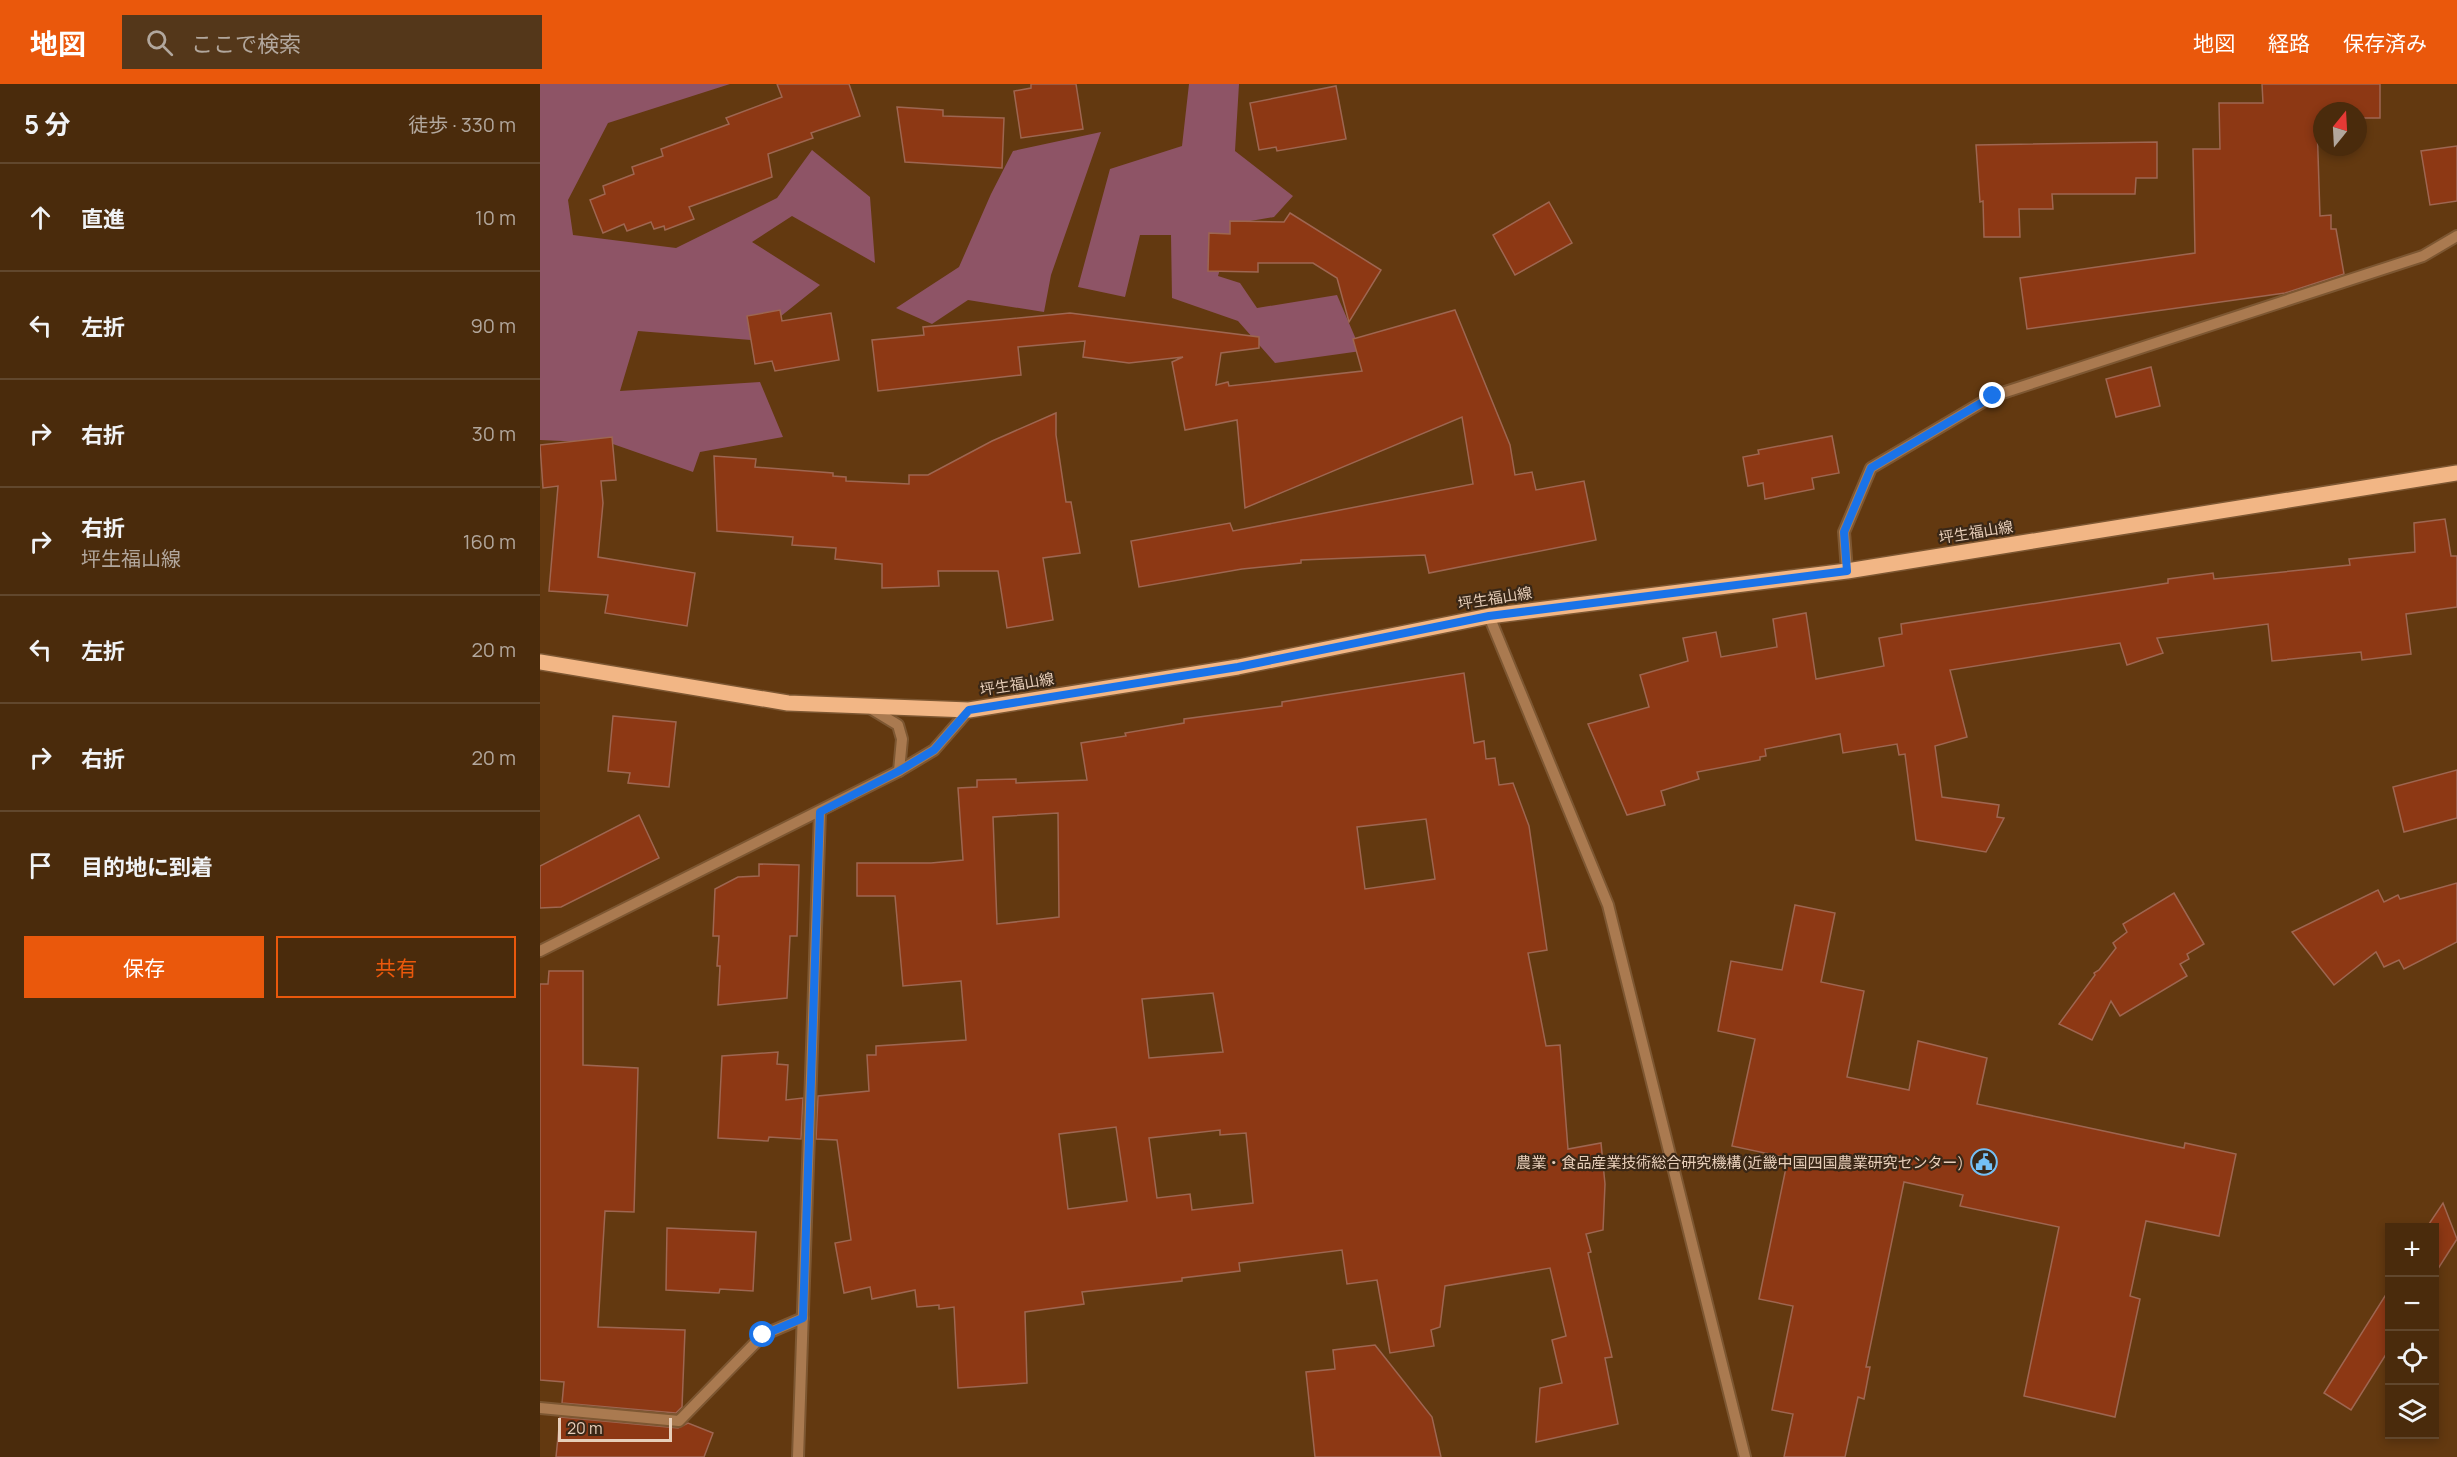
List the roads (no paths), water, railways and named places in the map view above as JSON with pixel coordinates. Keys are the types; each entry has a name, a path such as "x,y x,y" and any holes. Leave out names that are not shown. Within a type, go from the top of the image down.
{"main road":[{"name":"坪生福山線","path":"540,662 788,703 870,708 969,710 1238,667 1489,616 1847,571 2457,473"}],"street":[{"path":"1847,571 1844,532 1871,468 1993,396 2423,256 2457,236"},
{"path":"1489,616 1608,905 1745,1457"},
{"path":"870,708 898,724 902,739 899,771"},
{"path":"540,951 899,771 934,750 969,710"},
{"path":"798,1457 820,812"},
{"path":"540,1408 679,1421 763,1335 803,1318"}],"place":[{"name":"農業・食品産業技術総合研究機構(近畿中国四国農業研究センター)","path":"1984,1162"}]}
